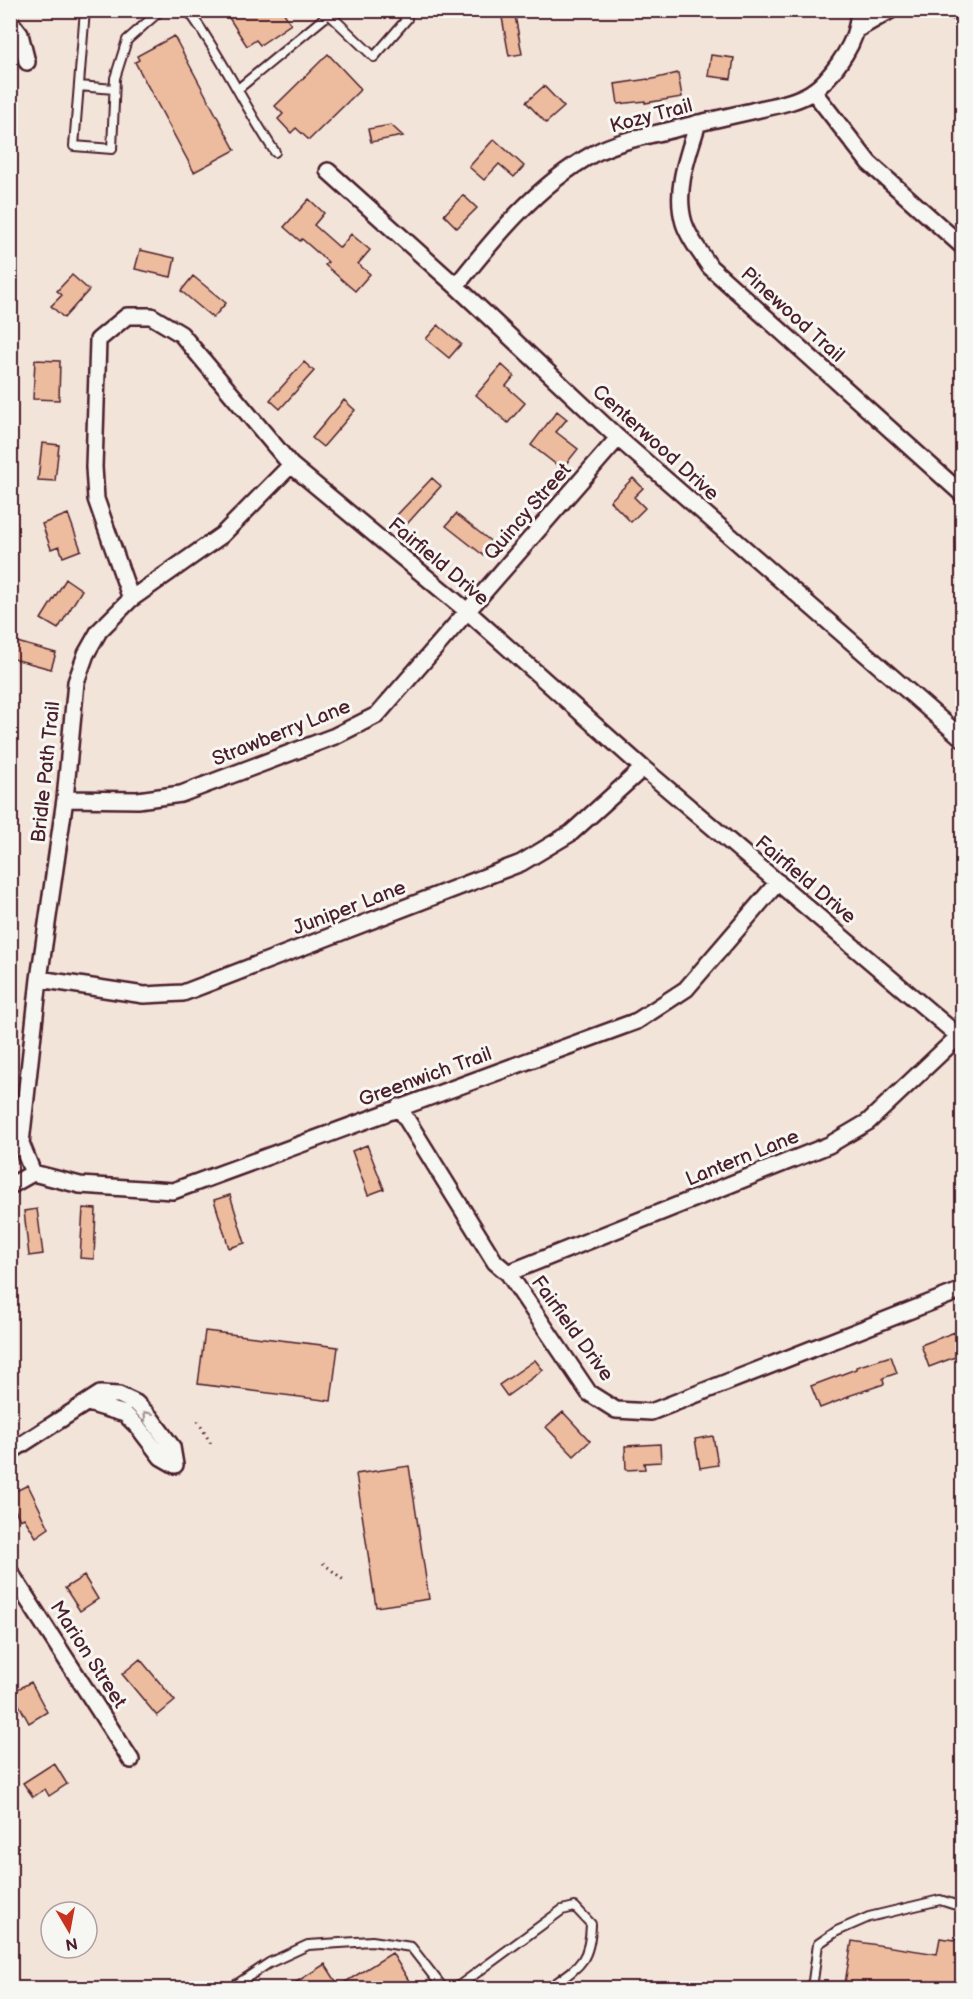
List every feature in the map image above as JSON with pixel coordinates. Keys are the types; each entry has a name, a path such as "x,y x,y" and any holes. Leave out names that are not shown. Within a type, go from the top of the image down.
{"street":[{"name":"Kozy Trail","path":"456,286 493,239 521,211 551,183 591,155 635,138 785,103 813,91 831,74 845,52 856,30 859,10"},
{"path":"856,30 891,10"},
{"path":"955,10 963,14"},
{"path":"10,21 20,34 27,62"},
{"path":"813,91 869,163 963,246"},
{"name":"Pinewood Trail","path":"698,123 681,185 684,223 694,244 731,287 963,494"},
{"name":"Centerwood Drive","path":"328,171 456,286 618,438 963,738"},
{"name":"Fairfield Drive","path":"131,599 96,499 94,467 98,340 127,316 151,316 181,334 291,465 467,611 642,768 962,1036"},
{"name":"Quincy Street","path":"467,611 618,438"},
{"name":"Bridle Path Trail","path":"33,1173 21,1143 39,979 65,799 76,682 86,654 99,631 131,599 222,535 291,465"},
{"name":"Strawberry Lane","path":"65,799 138,800 181,794 335,736 377,715 467,611"},
{"name":"Juniper Lane","path":"39,979 144,995 183,993 521,863 572,833 642,768"},
{"name":"Greenwich Trail","path":"33,1173 80,1185 173,1191 637,1021 686,989 778,882"},
{"name":"Lantern Lane","path":"508,1273 830,1145 867,1122 962,1036"},
{"name":"Fairfield Drive","path":"399,1107 495,1262 508,1273 589,1393 616,1410 651,1412 963,1290"},
{"path":"10,1186 33,1173"},
{"path":"10,1452 100,1394 119,1395 136,1403 150,1417 172,1447 175,1465 161,1457 125,1414 88,1403"},
{"name":"Marion Street","path":"10,1572 131,1760"}],"lane":[{"path":"85,10 74,146 112,150 115,78 126,40 162,10"},
{"path":"188,10 275,152"},
{"path":"238,89 327,12 374,57 407,19 398,10"},
{"path":"79,86 114,89"},
{"path":"812,1989 818,1944 837,1931 869,1917 940,1900 963,1907"},
{"path":"456,1989 562,1910 575,1907 591,1924 591,1942 582,1964 549,1989"},
{"path":"231,1989 269,1963 308,1945 372,1941 411,1947 443,1989"}],"path":[{"path":"198,1421 211,1444"},
{"path":"323,1563 346,1582"}],"building":[{"path":"224,10 282,10 291,24 260,45 256,40 247,46"},
{"path":"514,10 522,54 509,56 501,12"},
{"path":"174,36 235,150 194,172 135,62 139,60 137,56"},
{"path":"328,54 361,89 309,140 296,128 291,133 278,119 283,114 275,106"},
{"path":"711,55 734,58 731,79 708,76"},
{"path":"678,73 682,97 645,103 645,101 618,104 615,84 649,80"},
{"path":"544,86 564,107 546,123 526,102"},
{"path":"391,125 403,136 371,142 368,129"},
{"path":"494,139 524,166 514,177 499,164 484,180 469,167"},
{"path":"463,195 477,208 457,228 444,215"},
{"path":"309,199 324,213 314,225 340,248 351,234 370,250 358,264 370,274 355,291 325,265 328,262 302,239 300,241 284,227"},
{"path":"140,250 175,258 171,277 135,269"},
{"path":"72,275 89,290 64,318 51,306 62,295 57,291"},
{"path":"193,276 226,303 213,318 181,291"},
{"path":"438,325 461,344 449,358 426,339"},
{"path":"35,360 60,361 59,400 33,399"},
{"path":"304,362 314,371 280,409 270,400"},
{"path":"502,365 514,376 506,386 525,403 508,423 476,395"},
{"path":"344,400 355,410 323,447 312,438"},
{"path":"557,411 567,419 556,432 578,449 562,469 531,445"},
{"path":"42,443 59,445 55,481 38,480"},
{"path":"432,478 441,486 407,524 397,515"},
{"path":"633,478 643,488 634,497 645,508 631,522 610,501"},
{"path":"68,514 81,550 63,557 59,546 51,549 42,524"},
{"path":"456,514 493,543 483,555 446,526"},
{"path":"66,579 82,590 58,629 41,619"},
{"path":"10,640 56,653 51,669 10,658"},
{"path":"367,1145 384,1189 368,1195 352,1151"},
{"path":"230,1195 245,1243 229,1248 214,1200"},
{"path":"83,1208 96,1209 94,1259 80,1258"},
{"path":"37,1209 43,1254 29,1256 24,1211"},
{"path":"205,1331 338,1347 331,1401 198,1384"},
{"path":"955,1332 963,1354 929,1367 921,1345"},
{"path":"891,1356 897,1373 883,1378 884,1384 820,1408 811,1386 856,1369 856,1367"},
{"path":"535,1360 543,1370 507,1396 499,1385"},
{"path":"563,1412 590,1441 574,1456 546,1427"},
{"path":"713,1436 718,1465 700,1468 695,1439"},
{"path":"660,1444 661,1462 644,1463 645,1469 626,1470 625,1446"},
{"path":"409,1466 429,1599 376,1607 356,1474"},
{"path":"28,1485 49,1528 36,1537 24,1518 20,1520 10,1499 10,1494"},
{"path":"84,1576 98,1599 80,1611 65,1588"},
{"path":"140,1659 175,1701 157,1716 122,1674"},
{"path":"31,1682 47,1712 29,1723 12,1692"},
{"path":"54,1763 67,1784 49,1796 45,1789 33,1797 23,1783"},
{"path":"940,1938 963,1941 963,1989 844,1989 852,1941 937,1954"},
{"path":"392,1953 414,1989 285,1989 325,1964 339,1986"}]}
